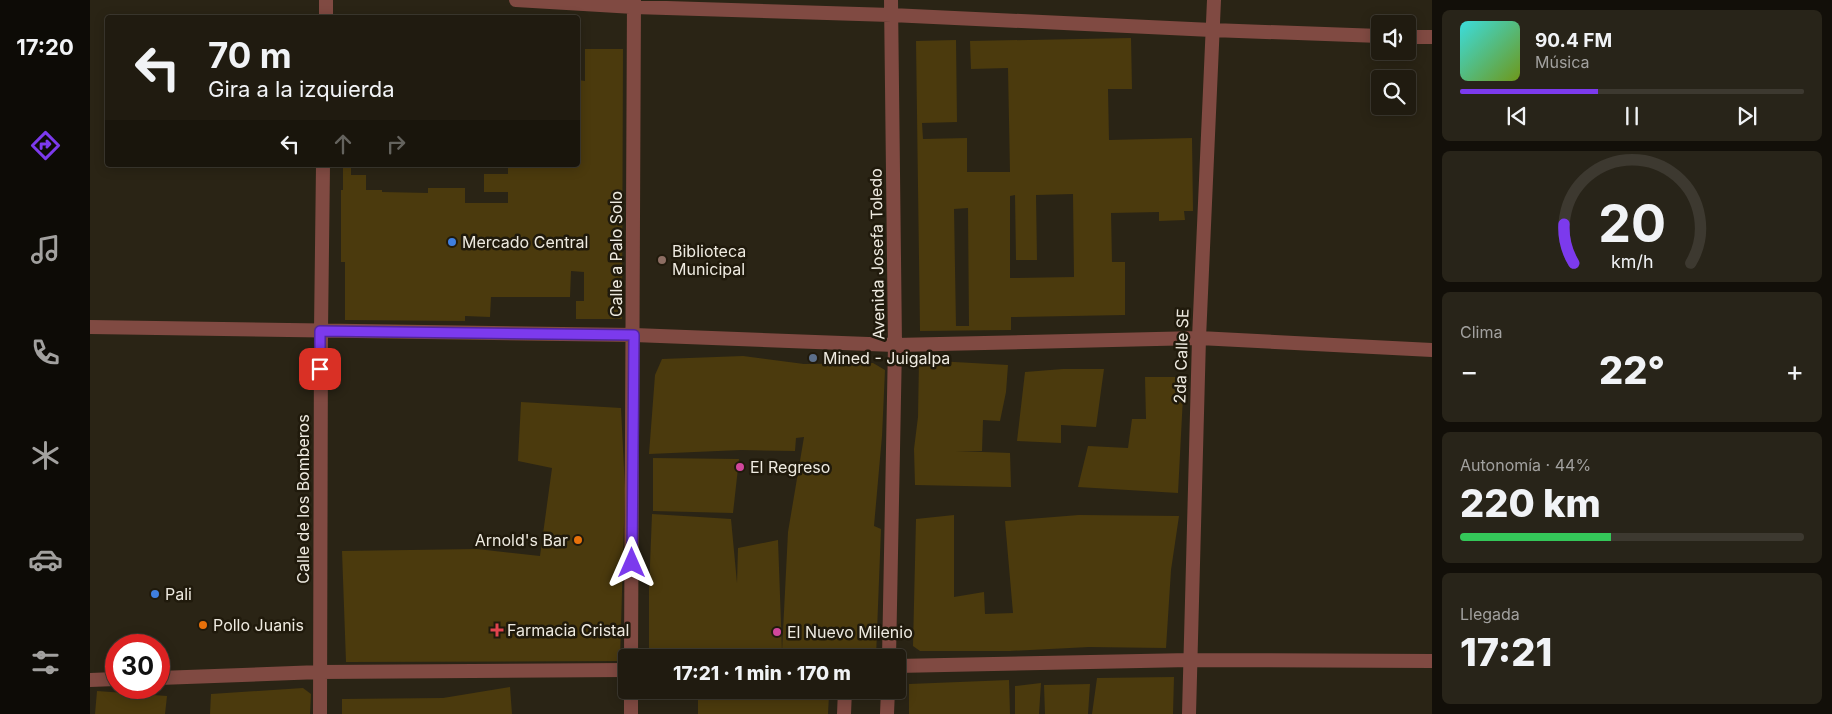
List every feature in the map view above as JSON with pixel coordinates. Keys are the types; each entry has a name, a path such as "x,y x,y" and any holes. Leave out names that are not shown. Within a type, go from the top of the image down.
{"street":[{"path":"326,0 326,15"},
{"path":"516,0 1371,36"},
{"name":"Avenida Josefa Toledo","path":"889,649 895,345 891,0"},
{"name":"2da Calle SE","path":"1189,714 1199,338 1214,0"},
{"name":"Calle a Palo Solo","path":"632,649 634,4"},
{"path":"1416,36 1432,37"},
{"name":"Calle de los Bomberos","path":"320,714 320,331 323,167"},
{"path":"90,327 634,335 895,345 1199,338 1432,350"},
{"path":"906,666 1190,660 1432,661"},
{"path":"170,678 320,672 618,670"},
{"path":"90,680 105,679"},
{"path":"631,699 631,714"},
{"path":"844,714 845,699"},
{"path":"887,714 888,699"}],"building":[{"path":"1131,38 1132,89 1108,89 1109,140 1192,138 1193,211 1184,211 1185,220 1159,221 1159,212 1111,213 1112,262 1125,262 1125,315 1011,317 1011,330 920,331 916,41 956,40 957,122 922,123 923,139 967,138 967,172 1010,172 1008,68 971,69 970,41","holes":["1073,194 1074,277 1010,278 1010,196 1015,195 1016,260 1037,260 1036,195","968,208 969,326 956,326 954,209"]},
{"name":"Mercado Central","path":"585,49 623,49 622,319 576,319 576,301 584,301 584,272 571,271 570,297 491,297 490,317 465,316 465,321 345,320 345,262 341,262 341,190 343,190 343,167 351,167 351,175 366,175 366,190 428,193 428,188 465,188 465,203 508,203 508,192 484,192 484,174 508,174 508,167 580,167 580,80 585,81"},
{"path":"743,356 804,364 873,363 885,370 882,436 874,526 881,529 876,649 782,649 788,532 804,437 796,438 795,451 741,450 649,454 655,375 662,359"},
{"path":"919,360 1008,365 1006,392 1000,421 983,420 982,451 956,451 1010,453 1011,487 915,485 914,449 918,417"},
{"path":"1063,369 1104,369 1096,427 1061,425 1061,443 1017,441 1025,372"},
{"path":"1145,377 1184,377 1178,493 1078,487 1088,446 1128,448 1132,419 1146,419"},
{"path":"521,402 621,408 625,489 620,649 618,649 618,661 346,662 342,551 477,549 540,556 552,468 518,461"},
{"path":"653,458 739,459 733,513 653,511"},
{"path":"652,514 731,519 737,583 738,548 778,540 782,649 649,649"},
{"path":"954,515 954,597 984,592 985,614 1013,613 1005,521 1079,515 1179,516 1171,570 1166,648 1089,647 1010,651 920,651 913,646 916,519"},
{"path":"1174,677 1173,714 1092,714 1097,678"},
{"path":"1009,680 1010,714 909,714 909,684"},
{"path":"1041,683 1039,714 1015,714 1015,686"},
{"path":"1090,684 1088,714 1045,714 1044,685"},
{"path":"510,687 512,714 342,714 342,699 443,698"},
{"path":"303,688 311,694 310,714 210,714 211,694"},
{"path":"97,691 105,692 105,699 167,699 165,714 95,714"},
{"path":"698,699 829,699 828,714 698,714"}],"place":[{"name":"Mercado Central","path":"452,242"},
{"name":"Biblioteca Municipal","path":"662,260"},
{"name":"Mined - Juigalpa","path":"813,358"},
{"name":"El Regreso","path":"740,467"},
{"name":"Arnold's Bar","path":"578,540"},
{"name":"Pali","path":"155,594"},
{"name":"Pollo Juanis","path":"203,625"},
{"name":"Farmacia Cristal","path":"497,630"},
{"name":"El Nuevo Milenio","path":"777,632"}],"route":[{"path":"320,369 320,331 634,335 632,563"}]}
